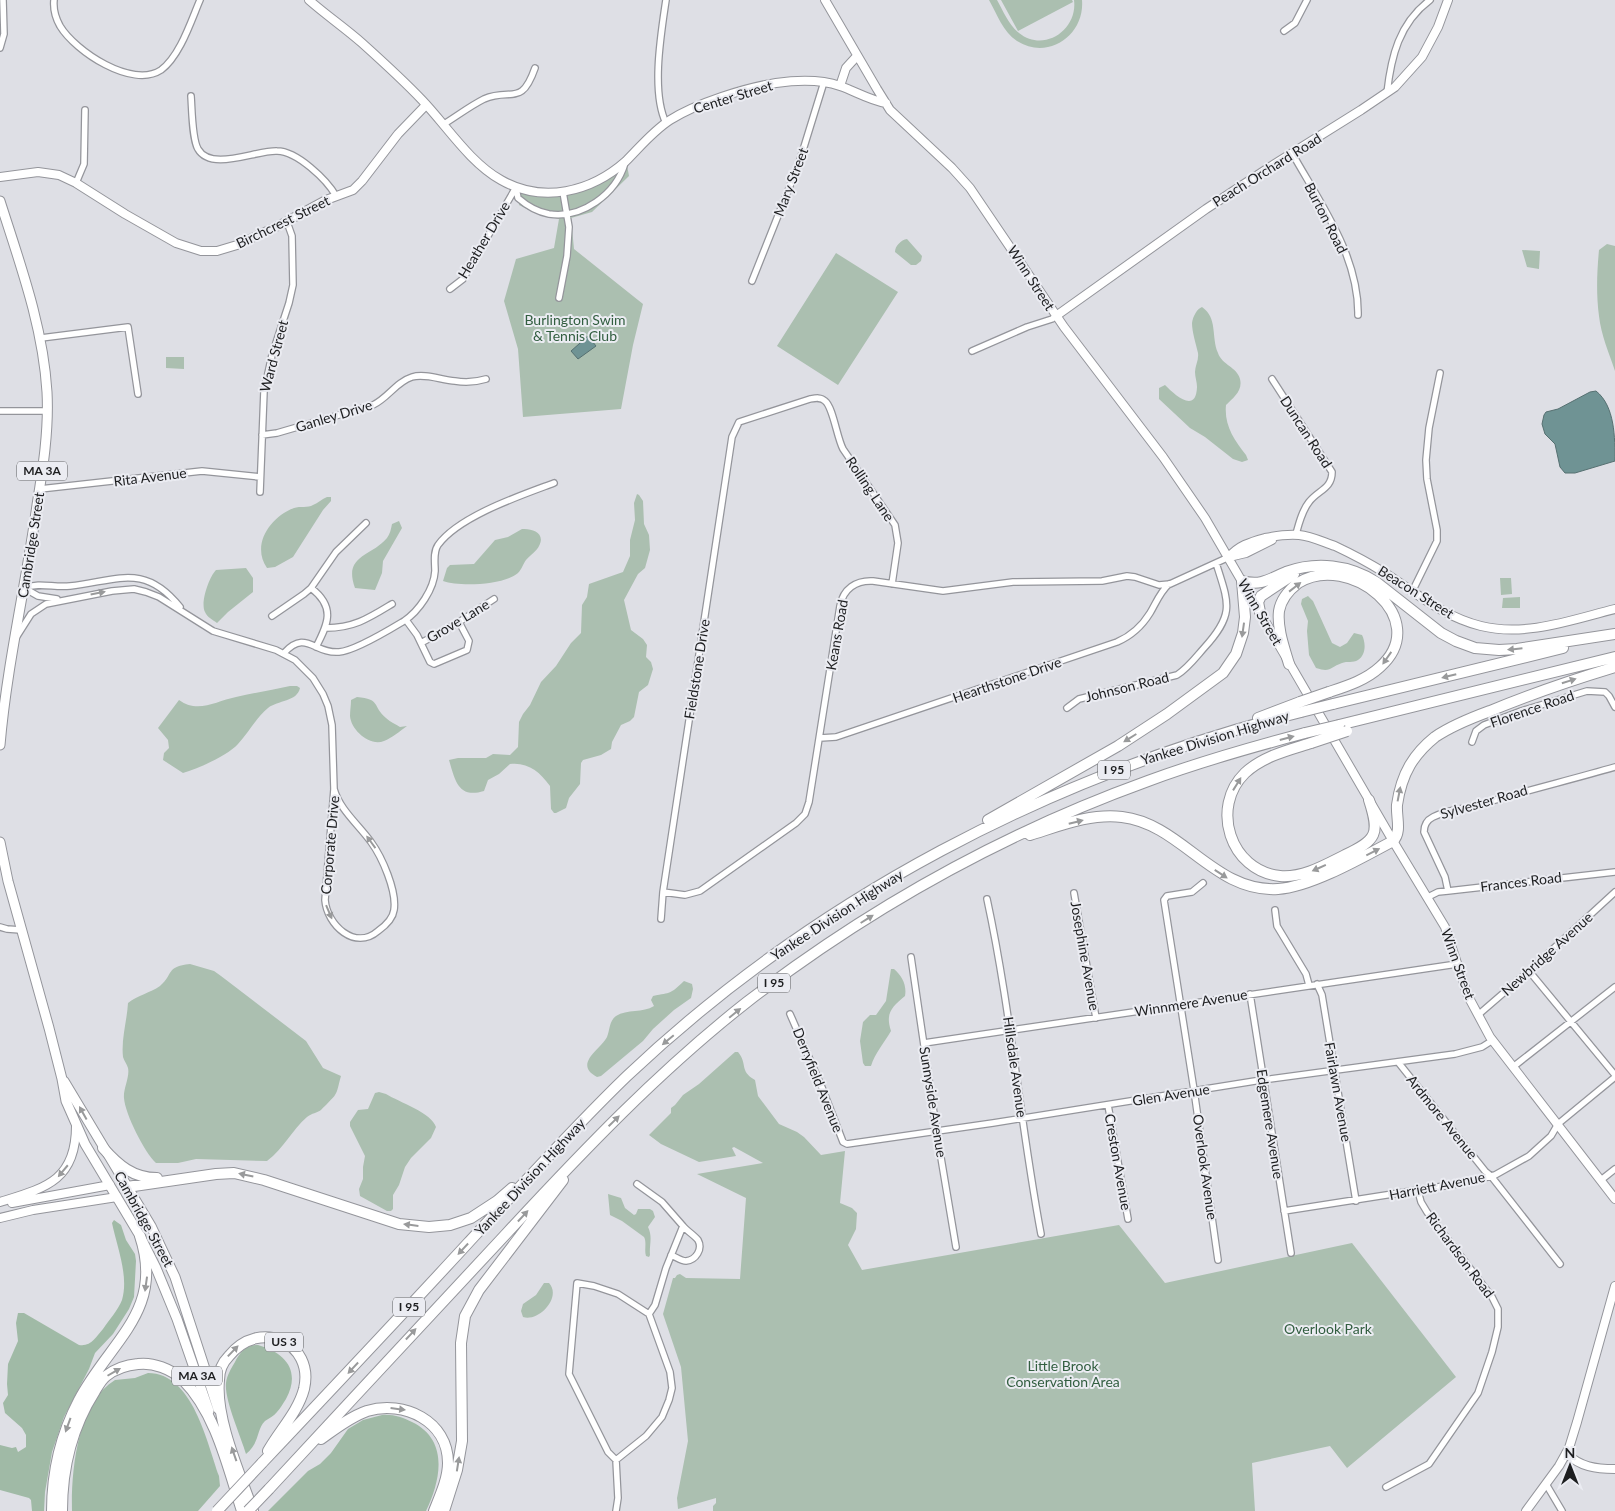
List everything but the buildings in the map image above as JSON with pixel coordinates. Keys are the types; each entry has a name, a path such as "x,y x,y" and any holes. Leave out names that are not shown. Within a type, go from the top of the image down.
{"highway":[{"path":"1260,612 1258,602 1262,595 1293,575 1313,566"},
{"path":"937,853 1000,812 1125,742 1219,677 1230,665 1242,638 1245,616 1242,581 1262,582 1288,571 1313,566 1343,568 1364,574 1384,587 1447,637 1475,648 1517,649 1615,635"},
{"path":"1289,664 1281,633 1279,613 1282,602 1294,587 1310,578 1330,576 1352,579 1373,589 1387,603 1395,621 1396,637 1392,650 1382,666 1366,677 1329,692 1300,707"},
{"name":"Yankee Division Highway","path":"217,1511 556,1149 627,1076 730,989 786,947 890,878 1025,808 1153,756 1300,707 1333,704 1615,635"},
{"name":"Yankee Division Highway","path":"248,1511 580,1156 638,1097 747,1003 782,976 879,911 996,846 1068,812 1213,758 1305,733 1343,728 1426,703 1615,657"},
{"path":"996,846 1078,821 1105,817 1125,818 1143,822 1157,828 1233,881 1254,888 1273,890 1288,888 1305,883 1393,841 1397,836 1397,806 1404,778 1414,758 1430,741 1452,728 1516,700 1547,688 1615,667"},
{"path":"1343,728 1311,743 1268,758 1245,773 1234,789 1228,804 1227,826 1232,841 1246,860 1256,868 1268,873 1291,876 1310,872 1355,851 1369,842 1375,830 1375,820 1369,800"},
{"path":"103,1148 117,1163 142,1177 198,1177"},
{"path":"127,1186 227,1173 243,1174 399,1224 440,1226 461,1222 481,1212 497,1201 556,1149"},
{"path":"444,1511 457,1470 462,1440 461,1336 466,1311 484,1283 552,1196 580,1156"},
{"path":"52,1511 53,1484 57,1459 73,1411 96,1370 136,1316 144,1298 148,1270 146,1253 140,1236"},
{"name":"US 3","path":"221,1432 218,1387 220,1372 226,1359 237,1346 254,1338 272,1337 290,1345 302,1363 305,1374 304,1386 297,1405 276,1436 262,1463"},
{"path":"62,1511 63,1489 68,1459 82,1415 101,1381 108,1374 121,1367 144,1363 162,1368 178,1377 194,1394 221,1432"},
{"path":"308,1448 352,1418 368,1411 391,1408 402,1409 422,1417 431,1423 444,1442 448,1464 444,1486 434,1511"},
{"name":"Cambridge Street","path":"221,1432 242,1511"},
{"name":"Cambridge Street","path":"221,1432 253,1511"}],"main road":[{"name":"Center Street","path":"309,0 362,43 426,105 485,169 516,188 539,192 564,192 582,188 599,181 625,161 666,123 689,110 755,88 788,82 824,82 886,103"},
{"name":"Winn Street","path":"824,0 886,103 901,121 942,158 967,184 1056,316 1163,457 1205,518 1445,927 1468,996 1493,1040 1615,1199"},
{"name":"Peach Orchard Road","path":"1056,316 1206,209 1386,93 1405,77 1422,57 1438,27 1448,0"},
{"path":"840,86 846,68 857,56"},
{"name":"Birchcrest Street","path":"0,177 45,172 59,174 164,236 188,248 213,251 231,247 287,222 320,203 356,187 398,134 426,105"},
{"name":"Cambridge Street","path":"0,201 33,308 40,338 45,368 47,411 40,489 6,685 0,744"},
{"name":"Beacon Street","path":"1229,557 1236,549 1248,543 1296,534 1325,542 1357,557 1377,568 1430,604 1455,617 1480,626 1502,630 1520,630 1544,626 1615,609"},
{"name":"Cambridge Street","path":"0,842 8,881 62,1079 66,1101 76,1126 140,1236 169,1298 221,1432"},
{"name":"Cambridge Street","path":"62,1079 151,1226 175,1277 221,1432"},
{"path":"0,1204 38,1189 59,1176 67,1168 73,1156 76,1143 76,1126"},
{"path":"0,1204 110,1185 127,1186"},
{"path":"0,1218 33,1210 116,1197 127,1186"},
{"path":"1526,1511 1566,1453 1577,1422 1615,1286"},
{"path":"1566,1453 1572,1459 1586,1466 1615,1469"}],"street":[{"path":"0,48 4,34 3,0"},
{"path":"54,0 54,12 60,25 77,44 115,69 126,74 144,76 156,72 167,64 182,42 200,0"},
{"path":"666,0 659,67 661,105 666,123"},
{"path":"1284,31 1295,23 1307,0"},
{"path":"1386,93 1392,63 1402,32 1414,14 1430,0"},
{"path":"444,124 484,99 493,96 512,95 521,91 530,82 535,68"},
{"name":"Mary Street","path":"752,281 799,163 824,82"},
{"path":"191,96 196,144 198,150 206,157 216,160 275,151 284,152 306,165 321,177 329,184 336,196"},
{"path":"76,183 84,164 85,110"},
{"name":"Burton Road","path":"1292,153 1341,240 1356,284 1358,315"},
{"name":"Center Street","path":"516,188 518,198 535,209 550,214 568,214 587,207 602,197 616,181 625,161"},
{"name":"Heather Drive","path":"450,289 458,284 468,270 516,188"},
{"path":"559,298 567,256 569,227 564,192"},
{"name":"Ward Street","path":"260,492 262,406 266,379 293,286 292,234 287,222"},
{"path":"972,351 1027,327 1052,320 1056,316"},
{"path":"40,338 128,327 138,394"},
{"path":"1412,592 1437,541 1437,530 1426,467 1429,428 1440,373"},
{"name":"Ganley Drive","path":"262,435 277,433 373,405 403,381 414,376 464,382 486,380"},
{"name":"Duncan Road","path":"1272,379 1332,472 1327,487 1312,498 1307,505 1296,534"},
{"name":"Fieldstone Drive","path":"661,919 663,892 732,437 740,421 810,399 823,399"},
{"name":"Rolling Lane","path":"823,399 829,406 843,449 895,525 898,546 892,584"},
{"path":"0,410 47,411"},
{"name":"Rita Avenue","path":"40,489 202,471 260,478"},
{"path":"284,654 291,646 298,642 305,642 332,652 346,651 406,620 424,601 429,591 435,573 436,550 446,537 480,513 520,495 554,483"},
{"path":"272,616 311,588 339,549 366,523"},
{"path":"1170,584 1229,557"},
{"name":"Johnson Road","path":"1067,708 1079,699 1176,674 1188,666 1217,634 1226,618 1227,600 1216,563"},
{"name":"Keans Road","path":"663,892 685,895 700,891 799,821 805,814 809,806 842,597 859,582 868,581 943,591 1007,583 1105,581 1127,576 1137,577 1159,585 1170,584"},
{"name":"Corporate Drive","path":"24,588 36,584 72,586 132,577 147,581 162,589 183,611"},
{"name":"Hearthstone Drive","path":"820,738 836,737 1117,642 1131,634 1142,624 1164,589 1170,584"},
{"name":"Corporate Drive","path":"24,588 38,596 60,599 76,598"},
{"path":"311,588 319,594 327,608 326,628 316,647"},
{"name":"Corporate Drive","path":"15,639 30,615 40,606 50,602 134,589 154,594 213,631 264,646 295,660 313,678 328,706 333,733 334,789 326,906 333,922 343,932 355,938 366,938 378,932 392,914 394,906 392,889 376,850 343,808 334,789"},
{"name":"Grove Lane","path":"421,643 459,622 494,599"},
{"path":"326,628 352,626 368,619 392,604"},
{"path":"406,620 421,643 430,662 434,664 467,650 469,642 459,622"},
{"name":"Florence Road","path":"1472,742 1476,731 1484,725 1521,711 1587,691 1605,692 1615,707"},
{"name":"Sylvester Road","path":"1448,891 1445,877 1424,832 1424,826 1431,818 1537,787 1615,767"},
{"name":"Frances Road","path":"1428,897 1438,892 1615,872"},
{"name":"Overlook Avenue","path":"1203,883 1192,892 1168,895 1164,901 1194,1090 1218,1260"},
{"name":"Newbridge Avenue","path":"1478,1015 1615,892"},
{"name":"Josephine Avenue","path":"1074,893 1096,1018"},
{"name":"Hillsdale Avenue","path":"987,900 994,930 1041,1234"},
{"path":"1275,910 1277,926 1306,974 1310,985"},
{"path":"0,927 7,930 21,930"},
{"name":"Sunnyside Avenue","path":"911,957 936,1131 956,1247"},
{"name":"Winnmere Avenue","path":"924,1043 1457,964"},
{"path":"1529,971 1615,1076"},
{"name":"Fairlawn Avenue","path":"1317,984 1322,995 1356,1201"},
{"path":"1513,1067 1615,987"},
{"name":"Edgemere Avenue","path":"1250,994 1291,1253"},
{"name":"Derryfield Avenue","path":"790,1014 843,1142 847,1144"},
{"name":"Glen Avenue","path":"847,1144 1108,1105 1194,1090 1398,1062 1476,1049 1493,1040"},
{"name":"Ardmore Avenue","path":"1398,1062 1560,1264"},
{"name":"Harriett Avenue","path":"1284,1211 1418,1191 1495,1175 1529,1156 1551,1136 1558,1124 1615,1076"},
{"name":"Creston Avenue","path":"1108,1105 1128,1218"},
{"path":"1600,1180 1615,1168"},
{"path":"637,1184 662,1202 699,1243 699,1251 694,1259 688,1261 671,1255"},
{"name":"Richardson Road","path":"1386,1487 1429,1464 1478,1393 1492,1352 1499,1319 1498,1310 1492,1297 1427,1212 1421,1202 1418,1191"},
{"path":"649,1314 655,1306 671,1255 683,1226"},
{"path":"616,1460 646,1436 662,1417 672,1388 670,1372 649,1314 618,1294 594,1286 577,1283 569,1374 608,1452 616,1460 618,1498 616,1511"},
{"path":"1546,1484 1562,1511"}],"green space":[{"path":"989,0 997,0 1015,30 1029,39 1039,40 1048,39 1065,29 1071,21 1074,11 1074,0 1082,0 1081,13 1071,34 1052,46 1041,48 1029,46 1012,37"},
{"path":"1001,0 1072,0 1073,2 1018,31"},
{"name":"Burlington Swim & Tennis Club","path":"627,165 629,176 592,212 571,218 574,249 643,304 621,409 523,417 518,349 504,301 516,259 554,248 559,219 535,213 519,205 521,192 550,195 577,191 603,181"},
{"path":"907,239 922,256 921,261 916,265 911,265 895,252 899,244"},
{"path":"1607,244 1615,246 1615,371 1602,330 1597,299 1599,250"},
{"path":"1522,250 1540,251 1539,269 1527,267"},
{"path":"836,253 898,292 838,385 777,346"},
{"path":"1202,307 1207,311 1212,322 1216,347 1220,357 1236,372 1240,379 1239,391 1226,405 1226,412 1228,426 1248,460 1242,462 1233,459 1190,428 1159,399 1159,388 1165,385 1184,400 1193,400 1196,395 1195,372 1198,353 1192,323 1198,309"},
{"path":"166,357 184,357 184,369 166,368"},
{"path":"637,494 643,501 644,524 649,535 650,550 645,568 638,574 624,600 631,630 643,639 647,645 646,657 651,662 653,669 648,685 639,692 634,717 621,725 612,742 611,749 601,755 583,760 581,763 580,784 569,798 566,808 556,813 551,809 550,786 538,772 528,766 510,764 499,774 488,780 484,791 475,793 463,790 456,781 449,760 458,758 486,758 493,754 510,755 518,747 519,722 523,714 530,705 541,682 556,666 571,643 581,633 582,605 587,597 589,584 623,572 630,556 630,540 635,520 634,503"},
{"path":"327,497 331,497 331,501 323,510 293,557 275,567 267,568 261,550 262,541 271,525 285,512 296,507 311,506"},
{"path":"399,521 402,528 383,561 382,573 375,590 355,588 352,577 356,563 360,558 381,544 388,536 392,524"},
{"path":"522,529 530,529 537,532 541,541 538,548 526,560 518,573 503,580 482,584 460,584 443,581 447,568 450,565 474,564 495,540 508,537"},
{"path":"246,568 253,578 253,592 217,623 207,615 204,608 204,597 211,578 216,570"},
{"path":"1500,578 1511,578 1512,594 1501,595"},
{"path":"1308,596 1313,601 1332,643 1340,647 1347,643 1354,633 1362,635 1364,649 1361,658 1342,663 1328,670 1316,668 1309,655 1308,621 1301,604 1302,599"},
{"path":"1520,597 1520,608 1502,608 1503,598"},
{"path":"290,686 300,688 298,693 268,708 238,744 220,757 183,773 163,760 164,753 169,748 168,740 158,728 179,700 193,706 200,706"},
{"path":"357,697 370,699 389,721 400,727 407,726 384,741 373,742 367,739 358,732 351,721 351,700"},
{"path":"190,964 214,971 221,976 306,1041 323,1068 341,1076 333,1098 321,1110 302,1122 267,1161 196,1159 178,1163 156,1163 141,1142 128,1114 124,1094 128,1067 123,1057 123,1037 128,1003 160,986 173,969"},
{"path":"891,969 894,969 902,978 905,996 896,1004 889,1015 891,1031 877,1052 871,1066 865,1066 860,1041 863,1022 870,1015 876,1015 886,1001"},
{"path":"684,981 692,984 691,998 674,1010 643,1041 601,1076 597,1077 590,1072 587,1067 590,1057 604,1042 611,1023 616,1016 645,1010 654,1006 651,1000 653,996 670,992"},
{"name":"Little Brook Conservation Area","path":"735,1052 738,1052 741,1056 747,1074 755,1080 758,1096 779,1124 804,1137 821,1155 845,1151 840,1203 852,1208 857,1213 856,1229 848,1245 862,1270 1119,1225 1165,1283 1352,1243 1456,1377 1347,1468 1330,1446 1252,1463 1255,1511 713,1511 716,1498 678,1509 677,1498 688,1441 681,1367 663,1314 673,1278 677,1275 680,1274 686,1278 740,1279 746,1198 697,1174 763,1163 734,1147 732,1148 736,1156 699,1162 661,1144 649,1135 671,1113 671,1108 683,1095 699,1084"},
{"path":"379,1092 422,1113 436,1127 431,1138 411,1158 405,1167 399,1185 393,1195 393,1209 391,1211 387,1211 360,1196 359,1189 363,1179 365,1156 350,1126 350,1122 358,1110 368,1109 375,1093"},
{"path":"608,1194 621,1198 625,1208 634,1215 638,1209 650,1209 653,1211 655,1217 648,1227 651,1238 649,1257 646,1256 644,1237 610,1215"},
{"path":"114,1220 121,1225 126,1240 135,1254 134,1297 129,1309 113,1334 95,1353 89,1369 64,1417 52,1452 45,1492 44,1511 32,1511 29,1498 0,1490 0,1445 16,1447 18,1452 26,1447 26,1435 22,1428 5,1413 3,1403 8,1395 8,1364 18,1341 16,1323 18,1313 24,1313 79,1345 93,1341 118,1307 124,1291 123,1271 112,1223"},
{"path":"544,1283 549,1283 552,1289 551,1301 536,1316 523,1317 521,1311 523,1304 536,1295"},
{"path":"258,1345 268,1348 283,1358 291,1372 292,1380 286,1399 280,1409 265,1421 254,1445 246,1454 230,1408 226,1383 229,1372 241,1352 250,1346"},
{"path":"148,1373 163,1376 176,1384 187,1397 203,1429 219,1476 220,1486 198,1511 72,1511 75,1458 84,1421 92,1405 102,1391 115,1380 135,1378"},
{"path":"382,1415 397,1416 412,1422 424,1430 432,1439 437,1450 438,1474 426,1511 268,1511 308,1471 320,1464 331,1453 348,1429 363,1420"}],"water":[{"path":"588,336 596,346 578,359 571,351"},
{"path":"1596,391 1607,405 1613,423 1615,461 1575,473 1565,473 1560,467 1555,444 1545,434 1542,424 1544,415 1546,412 1558,409 1590,392"}],"park label":[{"name":"Overlook Park","path":"1328,1329"}]}
